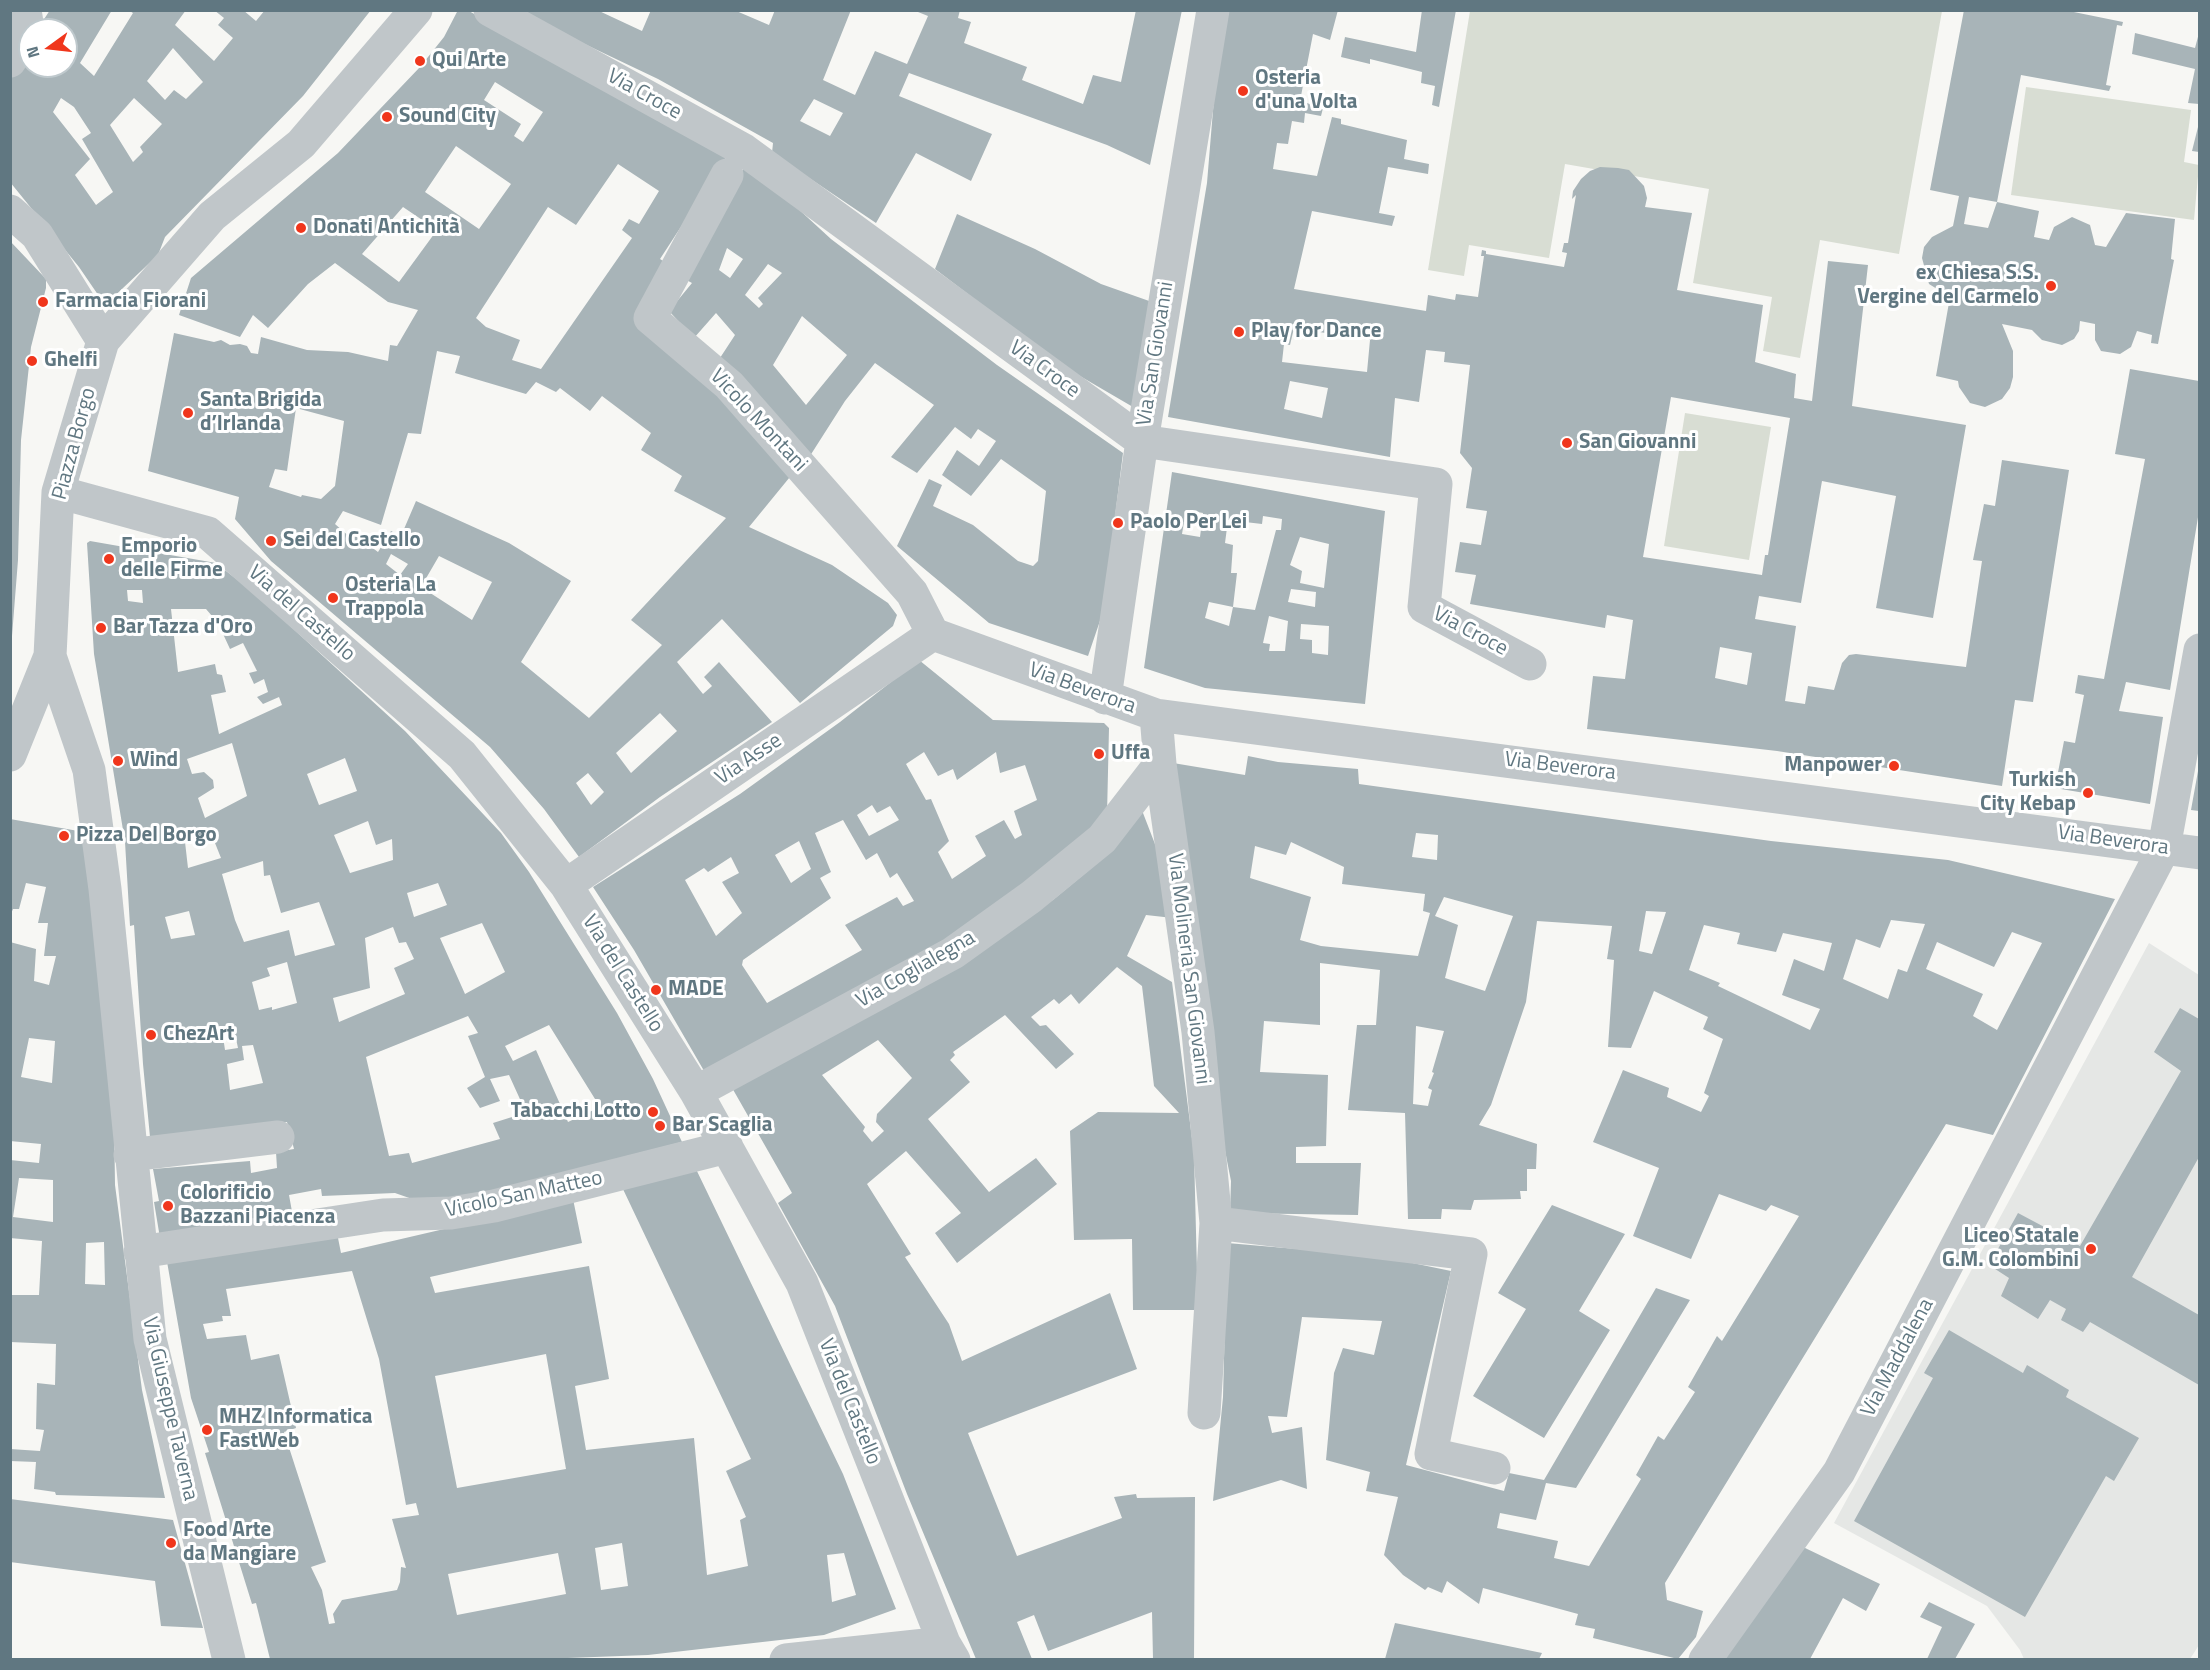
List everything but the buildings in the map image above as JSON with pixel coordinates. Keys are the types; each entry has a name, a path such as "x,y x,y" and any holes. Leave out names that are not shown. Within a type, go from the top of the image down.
{"street":[{"path":"10,61 28,29 25,10"},
{"path":"10,211 37,235 104,341 212,216 301,144 416,10"},
{"name":"Via Croce","path":"490,10 744,150 1142,441 1436,484 1424,607 1530,664"},
{"name":"Via San Giovanni","path":"1106,698 1142,441 1213,10"},
{"name":"Vicolo Montani","path":"727,175 650,318 729,385 912,593 933,634"},
{"name":"Piazza Borgo","path":"89,770 50,656 58,492 104,341"},
{"name":"Via del Castello","path":"58,492 208,532 462,756 566,885 696,1092 802,1283 949,1651"},
{"name":"Via Beverora","path":"933,634 1156,715 2199,853"},
{"name":"Via Asse","path":"566,885 933,634"},
{"name":"Via Maddalena","path":"1705,1659 1839,1472 2164,848 2199,650"},
{"name":"Piazza Borgo","path":"14,735 50,656"},
{"name":"Via Molineria San Giovanni","path":"1156,715 1160,764 1198,1032 1216,1223 1204,1413"},
{"name":"Via Coglialegna","path":"696,1092 953,953 1031,897 1102,839 1160,764"},
{"name":"Via Giuseppe Taverna","path":"89,770 105,889 150,1339 229,1659"},
{"path":"130,1155 278,1137"},
{"name":"Vicolo San Matteo","path":"141,1252 382,1215 451,1213 494,1206 727,1147"},
{"path":"1216,1223 1471,1254 1431,1454 1494,1468"},
{"path":"786,1659 949,1651"}],"shaded area":[{"path":"1470,11 1942,11 1899,254 1820,240 1800,358 1763,351 1772,297 1693,283 1709,189 1565,164 1549,258 1469,245 1464,276 1428,270"},
{"path":"2026,87 2191,110 2184,162 2199,165 2194,220 2011,195"},
{"path":"1685,413 1771,427 1749,560 1664,546"},
{"name":"Liceo Statale G.M. Colombini","path":"2149,943 2199,975 2199,1645 2190,1659 2024,1659 2020,1650 1987,1606 1834,1523"}],"place":[{"name":"Qui Arte","path":"420,61"},
{"name":"Osteria d'una Volta","path":"1243,91"},
{"name":"Sound City","path":"387,117"},
{"name":"Donati Antichità","path":"301,228"},
{"name":"ex Chiesa S.S. Vergine del Carmelo","path":"2051,286"},
{"name":"Farmacia Fiorani","path":"43,302"},
{"name":"Play for Dance","path":"1239,332"},
{"name":"Ghelfi","path":"32,361"},
{"name":"Santa Brigida d’Irlanda","path":"188,413"},
{"name":"San Giovanni","path":"1567,443"},
{"name":"Paolo Per Lei","path":"1118,523"},
{"name":"Sei del Castello","path":"271,541"},
{"name":"Emporio delle Firme","path":"109,559"},
{"name":"Osteria La Trappola","path":"333,598"},
{"name":"Bar Tazza d'Oro","path":"101,628"},
{"name":"Uffa","path":"1099,754"},
{"name":"Wind","path":"118,761"},
{"name":"Manpower","path":"1894,766"},
{"name":"Turkish City Kebap","path":"2088,793"},
{"name":"Pizza Del Borgo","path":"64,836"},
{"name":"MADE","path":"656,990"},
{"name":"ChezArt","path":"151,1035"},
{"name":"Tabacchi Lotto","path":"653,1112"},
{"name":"Bar Scaglia","path":"660,1126"},
{"name":"Colorificio Bazzani Piacenza","path":"168,1206"},
{"name":"Liceo Statale G.M. Colombini","path":"2091,1249"},
{"name":"MHZ Informatica FastWeb","path":"207,1430"},
{"name":"Food Arte da Mangiare","path":"171,1543"}]}
